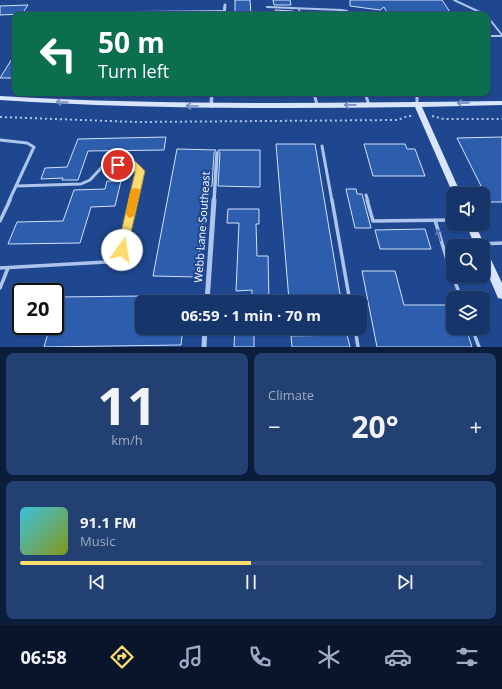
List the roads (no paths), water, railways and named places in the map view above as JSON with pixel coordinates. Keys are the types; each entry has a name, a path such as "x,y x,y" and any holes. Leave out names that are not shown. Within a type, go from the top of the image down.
{"main road":[{"path":"0,98 70,103 211,106 502,103"},
{"path":"417,104 454,187"},
{"path":"490,268 502,294"}],"street":[{"path":"224,11 225,5"},
{"path":"211,106 212,96"},
{"name":"Webb Lane Southeast","path":"207,295 217,153"},
{"path":"204,347 205,335"}],"lane":[{"path":"454,0 480,12"},
{"path":"267,7 341,10 348,12"},
{"path":"299,8 300,12"},
{"path":"140,12 224,11"},
{"path":"490,19 502,36"},
{"path":"490,36 502,36"},
{"path":"315,96 317,105"},
{"path":"366,96 369,105"},
{"path":"417,96 417,104"},
{"path":"0,140 27,143 34,147 0,221"},
{"path":"322,146 349,295"},
{"path":"0,268 106,262 122,250 140,171 133,164 103,166 90,180 81,184 16,186"},
{"path":"366,195 373,221 446,220"},
{"path":"435,220 458,291"},
{"path":"490,246 502,243"},
{"path":"0,288 8,268"},
{"path":"356,335 358,347"},
{"path":"475,335 479,347"}]}
